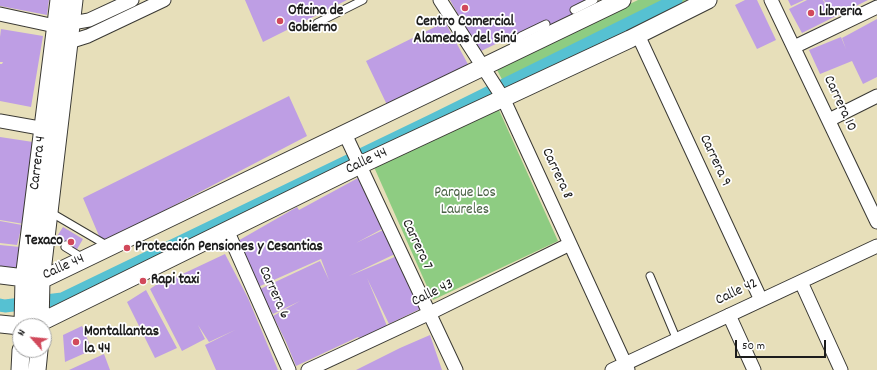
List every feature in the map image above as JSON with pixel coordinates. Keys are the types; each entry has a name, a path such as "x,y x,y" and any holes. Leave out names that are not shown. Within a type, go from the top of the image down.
{"street":[{"name":"Carrera 4","path":"30,318 63,25 59,0"},
{"path":"33,285 49,212 51,130 69,42 63,25 74,0"},
{"path":"0,14 63,25 88,20 132,0"},
{"path":"69,42 88,36 164,0"},
{"name":"Carrera 8","path":"440,0 501,95 626,367"},
{"name":"Calle 44","path":"39,318 227,230 359,162 501,95 638,35 708,0"},
{"name":"Carrera 10","path":"771,0 877,222"},
{"name":"Calle 44","path":"0,275 33,285 110,247 347,138 485,70 512,53 614,1"},
{"path":"794,47 877,6"},
{"name":"Carrera 9","path":"638,35 761,300"},
{"path":"829,120 877,96"},
{"path":"0,121 51,130"},
{"name":"Carrera 7","path":"347,138 456,370"},
{"name":"Carrera 6","path":"227,230 289,370"},
{"name":"Calle 43","path":"308,370 430,313 570,244"},
{"name":"Calle 42","path":"612,370 626,367 677,340 877,246"},
{"path":"801,282 841,370"},
{"path":"729,315 754,370"},
{"path":"0,324 12,323"},
{"path":"20,370 21,358"},
{"path":"37,370 38,358"}],"lane":[{"path":"317,23 363,0"},
{"path":"574,10 594,0"},
{"path":"512,53 517,39 546,24"},
{"path":"49,212 74,230 110,247"},
{"path":"66,245 65,247 85,259"},
{"path":"650,276 677,340"}],"green space":[{"path":"638,0 687,0 507,89 496,68"},
{"name":"Parque Los Laureles","path":"499,110 558,241 433,300 374,167"}],"building":[{"path":"0,0 49,0 47,15 0,6"},
{"name":"Oficina de Gobierno","path":"245,0 347,0 263,42"},
{"path":"450,0 587,0 576,14 548,28 544,21 479,52"},
{"path":"745,0 757,0 776,40 757,49 735,5"},
{"path":"788,0 804,0 791,6"},
{"name":"Libreria","path":"807,0 823,0 826,5 824,0 868,0 802,33 789,9"},
{"path":"877,19 877,77 863,84 852,61 820,74 809,50 841,37 846,49 842,38"},
{"path":"445,22 470,68 389,109 366,61"},
{"path":"1,29 43,36 31,107 0,101 0,64 3,62 0,62"},
{"path":"289,96 307,136 102,243 83,198"},
{"path":"0,137 33,142 24,224 0,220"},
{"path":"358,178 382,229 356,243 385,229 397,253 349,276 397,256 420,309 389,324 367,278 387,326 359,338 358,337 296,366 273,316 300,301 273,314 258,290 320,261 329,280 321,259 258,287 236,242 297,207 299,210"},
{"path":"0,221 22,225 17,245 0,243"},
{"name":"Texaco","path":"63,227 83,239 76,251 56,238"},
{"path":"0,245 20,247 18,268 0,266"},
{"path":"225,254 248,298 278,370 216,370 205,345 235,330 209,342 198,325 205,339 182,351 150,289 172,274 174,278"},
{"path":"146,290 177,348 155,358 127,302"},
{"name":"Montallantas la 44","path":"82,326 92,350 65,362 63,335"},
{"path":"430,335 442,370 356,370 400,348"},
{"path":"104,354 110,370 69,370"}],"waterway":[{"path":"0,305 5,306 62,299 433,120 676,0"}],"place":[{"name":"Centro Comercial Alamedas del Sinú","path":"465,8"},
{"name":"Libreria","path":"811,13"},
{"name":"Oficina de Gobierno","path":"280,21"},
{"name":"Texaco","path":"71,242"},
{"name":"Protección Pensiones y Cesantias","path":"127,248"},
{"name":"Rapi taxi","path":"143,281"},
{"name":"Montallantas la 44","path":"76,342"}]}
